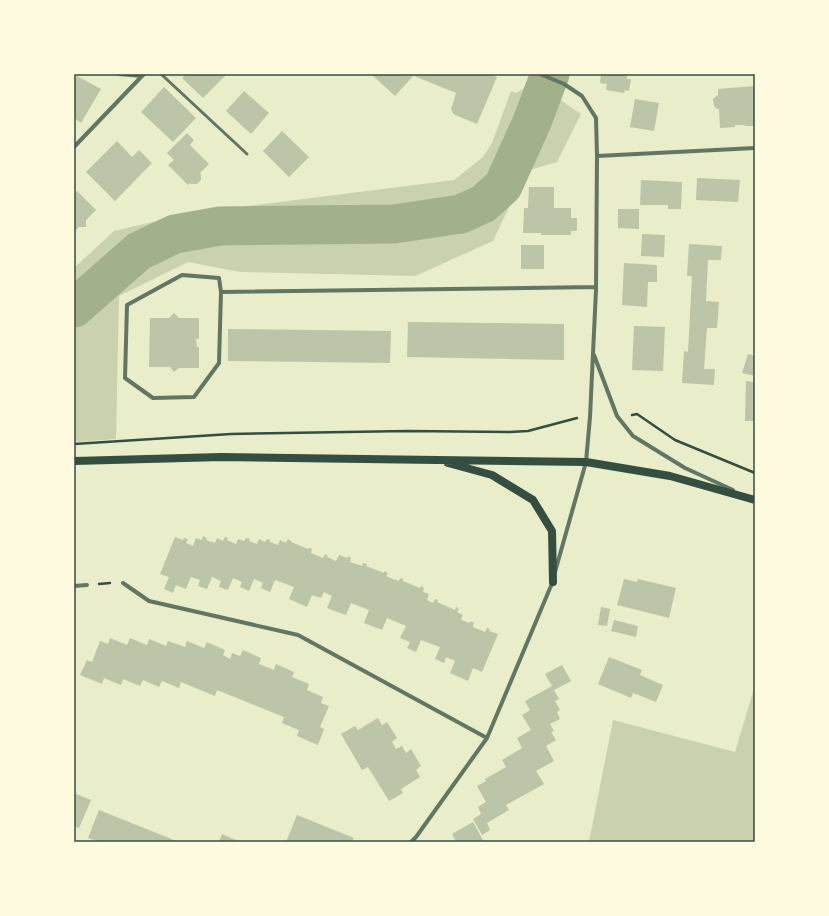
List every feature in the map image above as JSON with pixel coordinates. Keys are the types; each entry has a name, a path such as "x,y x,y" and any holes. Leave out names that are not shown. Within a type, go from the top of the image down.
{"main road":[{"path":"74,461 221,457 586,462 670,476 754,500"},
{"path":"436,460 492,475 533,500 552,531 553,582"}],"street":[{"path":"119,74 143,75"},
{"path":"411,842 487,738 553,582 586,462 590,417 596,287 596,118 582,96 564,84 540,74"},
{"path":"74,147 143,75"},
{"path":"597,156 755,148"},
{"path":"182,275 219,278 221,292 219,363 194,397 153,398 125,378 127,305 182,275"},
{"path":"221,292 596,287"},
{"path":"593,353 616,416 633,436 685,468 754,500"},
{"path":"123,583 148,601 298,635 487,738"},
{"path":"74,586 87,585"}],"lane":[{"path":"161,74 247,154"}],"path":[{"path":"74,444 231,434 510,432"},
{"path":"675,440 755,473"},
{"path":"87,585 123,583"}],"green space":[{"path":"531,84 550,93 581,114 557,162 526,171 493,241 415,276 240,272 188,262 119,296 116,439 74,442 74,268 114,231 186,214 454,180 483,157 492,143 511,91 516,93"},
{"path":"755,685 755,842 589,842 613,720 735,752"}],"building":[{"path":"186,74 227,74 203,98 182,78"},
{"path":"371,74 415,74 395,96"},
{"path":"415,74 490,74 497,77 477,124 453,113 451,109 456,93 414,76"},
{"path":"601,74 627,74 627,79 631,79 629,91 625,90 624,93 606,90 607,84 600,83"},
{"path":"77,76 101,89 81,123 74,118 74,81"},
{"path":"755,86 755,126 735,125 735,127 720,128 719,109 714,106 713,99 718,95 718,89"},
{"path":"164,87 196,118 173,142 141,112"},
{"path":"244,91 269,113 251,134 226,111"},
{"path":"635,99 659,103 654,131 630,127"},
{"path":"282,131 309,157 289,177 263,151"},
{"path":"187,133 194,140 190,145 209,164 200,173 201,180 197,184 190,183 188,185 168,165 174,160 167,153"},
{"path":"117,141 132,157 139,150 152,163 115,201 86,172"},
{"path":"697,178 740,180 738,202 696,200"},
{"path":"641,180 682,182 681,209 668,209 668,205 640,205"},
{"path":"529,187 554,187 554,208 571,208 571,218 577,218 577,231 571,231 571,235 541,235 541,233 523,233 524,208 528,208"},
{"path":"77,191 96,210 86,220 86,227 79,227 74,232 74,194"},
{"path":"618,209 639,209 639,229 618,228"},
{"path":"642,234 665,235 664,257 641,256"},
{"path":"689,244 722,246 721,260 708,260 706,301 719,302 717,328 707,328 704,369 715,369 714,385 682,383 684,351 688,352 692,276 687,276"},
{"path":"521,245 544,245 544,269 521,269"},
{"path":"624,263 657,265 657,282 648,282 647,307 622,305"},
{"path":"174,313 179,318 199,318 199,339 196,339 197,347 199,347 199,368 179,368 174,372 170,367 149,367 150,318 169,318"},
{"path":"408,322 564,324 564,360 407,357"},
{"path":"634,326 665,327 663,371 632,370"},
{"path":"228,329 391,331 390,363 228,361"},
{"path":"748,354 755,356 755,376 742,373"},
{"path":"746,381 755,382 755,421 745,421"},
{"path":"203,536 207,538 206,540 215,543 217,538 223,541 225,537 228,538 227,540 236,544 238,539 244,541 246,538 257,544 259,539 265,542 267,539 278,545 280,540 286,543 288,539 291,542 308,549 312,549 311,553 323,558 325,554 328,556 327,557 336,561 339,555 347,558 348,556 351,558 350,562 362,566 363,563 367,564 366,566 384,573 384,571 388,573 386,576 393,579 399,581 400,578 403,579 403,581 420,588 421,586 424,588 423,592 429,594 427,600 433,603 435,599 438,600 437,602 455,610 456,607 459,609 457,612 463,615 461,620 470,623 471,621 474,623 473,627 485,632 487,628 490,629 489,631 498,634 482,672 473,668 468,681 450,673 455,661 446,657 444,663 435,659 440,647 421,640 416,652 407,648 410,642 400,638 406,626 387,618 382,630 364,623 369,610 351,603 346,615 327,608 332,596 324,592 321,598 312,595 307,607 289,599 294,587 275,580 270,592 261,588 263,583 254,579 249,591 240,587 242,582 233,578 228,590 219,587 221,581 212,577 207,589 198,586 200,580 191,577 186,589 176,585 173,593 164,589 169,577 160,574 175,537 183,540 184,538 188,539 186,543 193,546 196,538 202,540"},
{"path":"624,579 637,582 638,579 676,588 669,618 617,605"},
{"path":"601,607 610,609 607,626 598,625"},
{"path":"614,620 638,626 636,637 611,631"},
{"path":"110,638 127,645 130,638 147,645 149,639 166,646 168,641 185,647 187,641 204,648 207,642 225,650 223,655 230,659 232,653 240,656 243,650 261,658 259,664 274,670 276,664 294,672 292,677 309,684 307,690 323,697 321,703 329,706 320,727 324,729 318,745 297,736 299,730 282,723 284,717 217,690 215,696 181,682 179,688 162,681 159,687 143,680 140,686 123,679 121,685 104,678 102,684 80,675 87,660 92,662 100,641 108,644"},
{"path":"609,657 642,670 640,675 663,685 656,702 633,693 631,698 598,684"},
{"path":"562,665 571,681 554,690 559,699 555,701 560,710 557,712 560,719 550,724 554,731 551,732 556,740 546,746 554,761 536,771 544,784 506,805 509,810 487,823 490,830 482,835 473,819 481,814 478,807 486,802 477,786 486,781 485,779 506,767 502,760 522,748 517,738 531,730 522,715 530,710 525,701 552,686 545,674"},
{"path":"378,718 382,725 387,722 397,738 392,742 396,749 402,746 406,753 411,749 421,766 416,770 420,777 401,789 403,793 389,801 368,767 362,770 341,734 355,726 358,730"},
{"path":"74,793 91,800 79,828 74,826"},
{"path":"99,810 179,842 97,842 88,838"},
{"path":"297,815 354,838 352,842 286,842"},
{"path":"473,822 484,842 456,842 452,834"},
{"path":"222,834 231,838 242,842 219,842"}],"waterway":[{"path":"74,308 139,251 175,234 220,226 394,224 461,214 483,204 503,186 532,122 550,74"}]}
